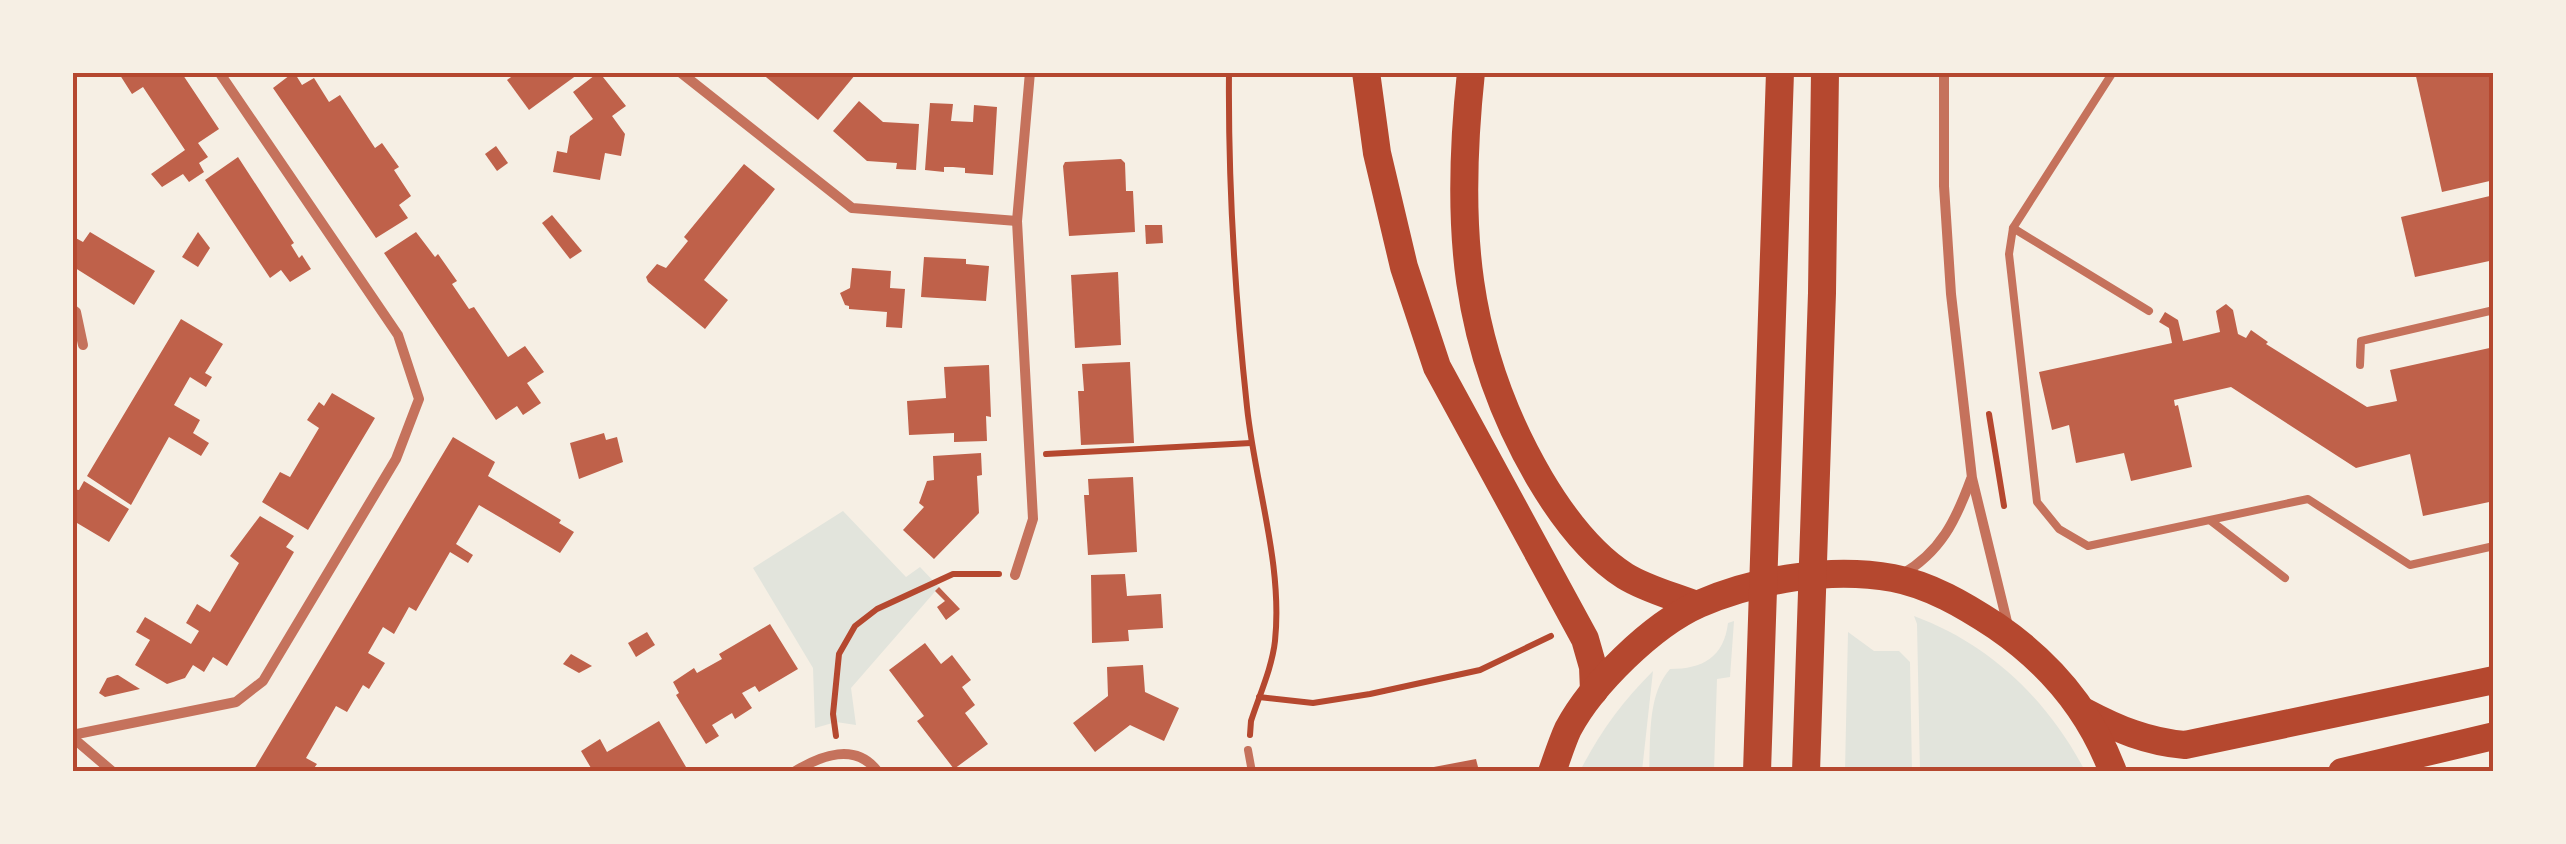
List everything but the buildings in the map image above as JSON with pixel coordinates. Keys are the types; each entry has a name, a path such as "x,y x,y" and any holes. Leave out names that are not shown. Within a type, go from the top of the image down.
{"highway":[{"path":"1366,72 1377,153 1404,267 1437,368 1576,623 1592,668 1594,691"},
{"path":"1471,72 1463,233 1484,356 1503,406 1553,500 1585,542 1629,578 1707,601"},
{"path":"1757,772 1780,72"},
{"path":"1806,772 1825,72"},
{"path":"1552,772 1568,729 1594,691 1658,631 1707,601 1784,580 1859,575 1895,578 1938,592 2010,636 2057,678 2085,712 2112,772"},
{"path":"2085,712 2144,738 2185,744 2494,680"},
{"path":"2342,772 2494,736"}],"street":[{"path":"72,736 236,702 263,681 396,459 419,399 398,335 220,72"},
{"path":"680,72 852,208 1017,221"},
{"path":"1015,575 1034,518 1017,221 1030,72"},
{"path":"1944,72 1946,222 1972,478 2010,636"},
{"path":"72,310 76,312 82,346"},
{"path":"1895,578 1913,568 1944,540 1972,478"},
{"path":"72,736 113,772"},
{"path":"794,772 838,752 869,759 878,772"}],"lane":[{"path":"2114,72 2013,228 2008,254 2037,502 2059,529 2088,546 2308,499 2410,565 2494,546"},
{"path":"2013,228 2148,312"},
{"path":"2360,365 2361,341 2494,310"},
{"path":"2211,520 2285,578"},
{"path":"1248,750 1252,772"}],"path":[{"path":"1229,72 1235,289 1252,443 1274,574 1275,642 1250,722 1248,750"},
{"path":"1030,455 1252,443"},
{"path":"838,752 833,714 839,654 855,626 876,609 952,574 1015,575"},
{"path":"1259,698 1312,704 1480,670 1576,623"}],"shaded area":[{"path":"843,511 906,577 920,567 939,587 851,688 856,725 836,722 815,728 813,668 753,568"},
{"path":"1914,616 1968,642 2014,677 2053,721 2085,771 1920,771"},
{"path":"1734,621 1730,677 1717,679 1714,771 1649,771 1652,717 1663,679 1670,669 1692,667 1710,659 1722,645 1728,623"},
{"path":"1848,632 1874,651 1899,651 1910,662 1912,771 1845,771"},
{"path":"1653,671 1642,771 1580,771 1612,718"}]}
